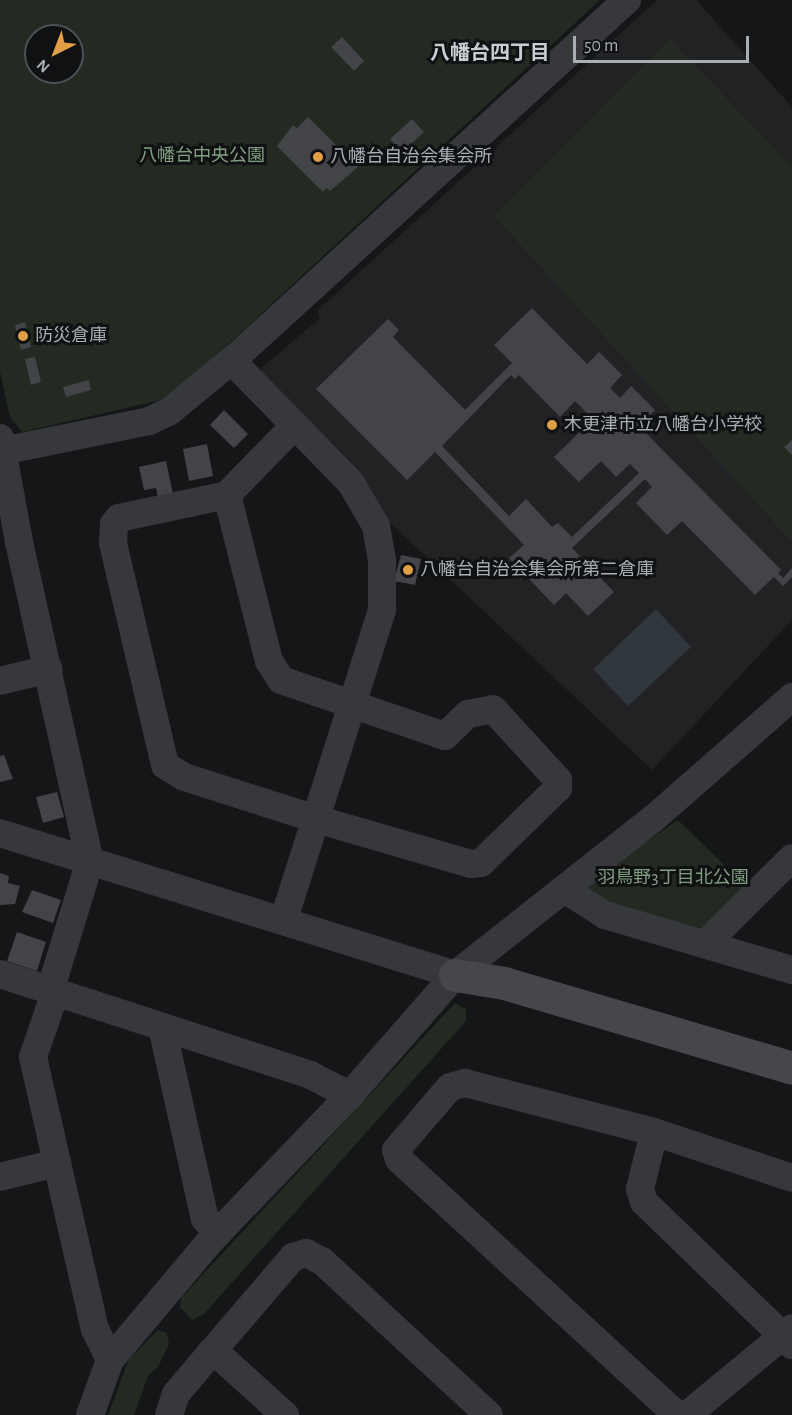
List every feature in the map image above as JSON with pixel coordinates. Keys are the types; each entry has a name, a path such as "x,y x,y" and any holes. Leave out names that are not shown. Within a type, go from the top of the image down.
{"street":[{"path":"110,1360 95,1329 33,1057 90,861 1,445 149,421 170,411 231,361 627,0"},
{"path":"231,361 351,483 375,526 382,561 382,610 284,919"},
{"path":"227,495 274,670 281,680 445,736 468,714 493,710 560,784 481,863 471,864 316,819 184,777 165,765 112,530 119,518 227,495 294,426"},
{"path":"0,681 49,669"},
{"path":"90,1415 110,1360 218,1233 350,1095 455,975 654,818 792,697"},
{"path":"0,832 284,919 455,975 504,983 792,1068"},
{"path":"705,944 792,858"},
{"path":"564,889 605,915 792,970"},
{"path":"0,974 310,1075 350,1095"},
{"path":"162,1027 205,1219 218,1233"},
{"path":"677,1415 399,1159 396,1150 450,1086 465,1083 654,1132 792,1178"},
{"path":"654,1132 640,1189 644,1202 789,1337 687,1415"},
{"path":"0,1177 57,1163"},
{"path":"169,1415 176,1394 213,1350 293,1257 306,1253 322,1261 489,1415"},
{"path":"213,1350 285,1415"}],"shaded area":[{"name":"木更津市立八幡台小学校","path":"657,0 696,0 792,107 792,620 652,770 382,515 259,370 320,318 317,311"},
{"path":"656,609 691,647 628,706 593,669"}],"green space":[{"name":"八幡台中央公園","path":"0,0 600,0 170,398 22,432 10,417 0,372"},
{"path":"670,39 792,167 792,542 494,216"},
{"name":"羽鳥野3丁目北公園","path":"678,820 746,886 703,927 690,930 606,904 589,889 589,881"},
{"path":"455,1003 466,1009 466,1021 204,1314 192,1320 180,1307 181,1298"},
{"path":"158,1330 167,1333 169,1344 158,1367 148,1376 134,1415 108,1415 129,1359"}],"building":[{"path":"342,37 364,61 354,71 331,47"},
{"name":"八幡台自治会集会所","path":"308,117 358,167 330,191 327,188 323,192 277,146 293,125 297,128"},
{"path":"412,119 424,132 402,152 390,139"},
{"path":"532,308 587,364 599,352 622,375 610,388 620,398 631,386 655,410 639,426 781,570 778,573 783,578 792,568 792,577 783,586 774,577 755,595 682,521 667,535 636,503 652,487 645,479 572,548 614,592 588,616 566,593 554,605 509,558 524,545 435,452 407,480 316,389 388,319 399,330 393,337 465,410 512,363 494,345","holes":["511,375 515,379 519,375 560,417 575,401 593,419 554,457 579,482 601,461 616,477 630,464 639,473 572,537 558,523 552,527 526,499 509,516 442,446"]},
{"name":"防災倉庫","path":"25,322 31,347 21,350 15,325"},
{"name":"防災倉庫","path":"35,357 41,382 31,385 25,359"},
{"name":"防災倉庫","path":"89,380 91,390 66,397 63,387"},
{"path":"224,410 248,434 234,448 210,425"},
{"path":"792,440 792,455 784,447"},
{"path":"207,444 213,476 189,481 183,449"},
{"path":"166,461 173,494 158,497 156,488 144,490 139,467"},
{"name":"八幡台自治会集会所第二倉庫","path":"401,555 421,559 415,585 394,581"},
{"path":"4,755 13,779 0,782 0,756"},
{"path":"57,792 64,817 43,823 36,797"},
{"path":"0,873 9,876 8,883 20,886 15,904 0,905"},
{"path":"32,890 61,900 53,923 22,912"},
{"path":"17,932 46,942 37,971 7,961"}],"place":[{"name":"八幡台自治会集会所","path":"318,157"},
{"name":"防災倉庫","path":"23,336"},
{"name":"木更津市立八幡台小学校","path":"552,425"},
{"name":"八幡台自治会集会所第二倉庫","path":"408,570"}],"district":[{"name":"八幡台四丁目","path":"490,53"}]}
